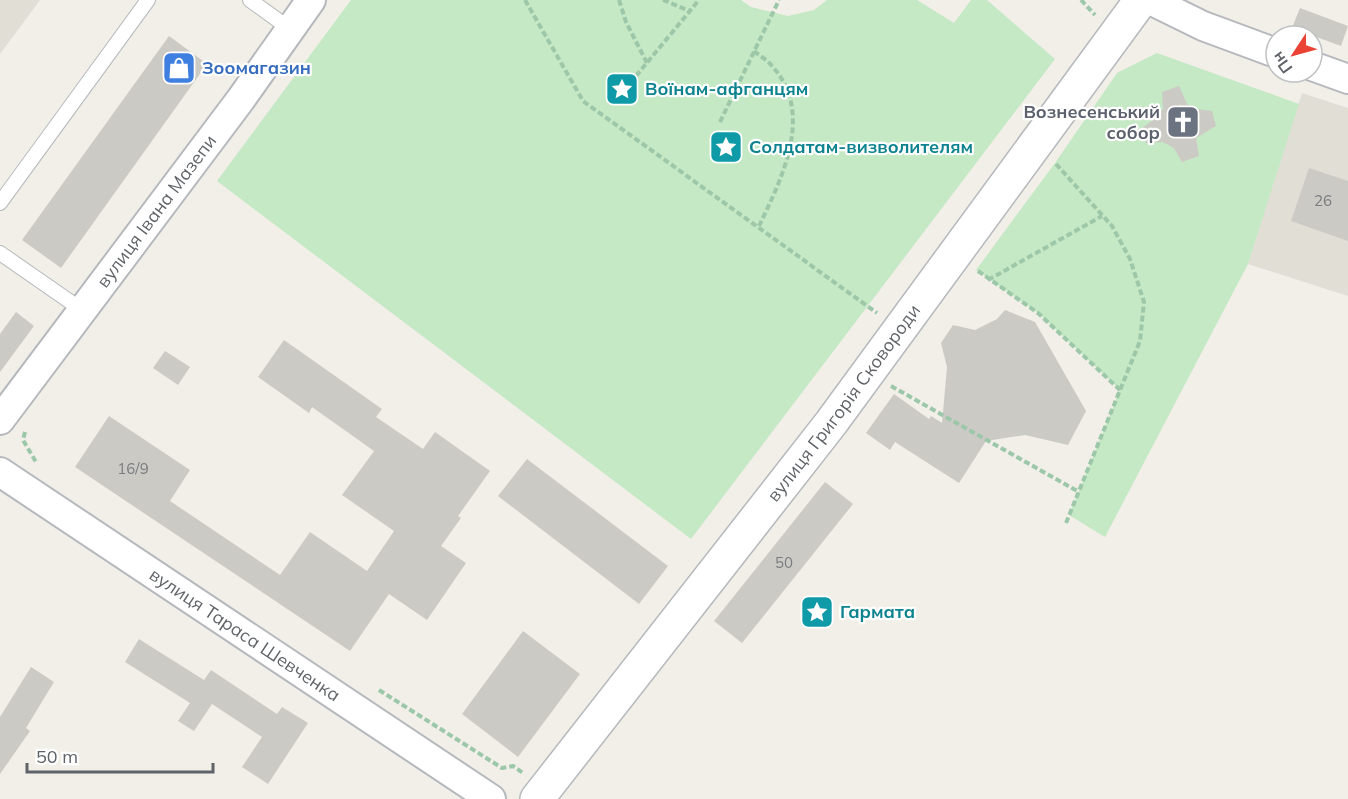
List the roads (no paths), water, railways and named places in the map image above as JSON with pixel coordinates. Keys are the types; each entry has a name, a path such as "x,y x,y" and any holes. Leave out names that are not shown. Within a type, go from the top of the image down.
{"street":[{"name":"вулиця Івана Мазепи","path":"13,424 82,310 241,99 311,0"},
{"name":"вулиця Григорія Сковороди","path":"541,794 831,423 1141,0"},
{"path":"1150,0 1203,26 1264,49"},
{"path":"1324,70 1348,79"},
{"name":"вулиця Тараса Шевченка","path":"0,472 491,799"}],"lane":[{"path":"0,203 148,0"},
{"path":"250,0 290,29"},
{"path":"0,253 82,310"}],"place":[{"name":"Зоомагазин","path":"179,68"},
{"name":"Воїнам-афганцям","path":"622,89"},
{"name":"Вознесенський собор","path":"1183,122"},
{"name":"Солдатам-визволителям","path":"726,147"},
{"name":"Гармата","path":"817,612"}]}
